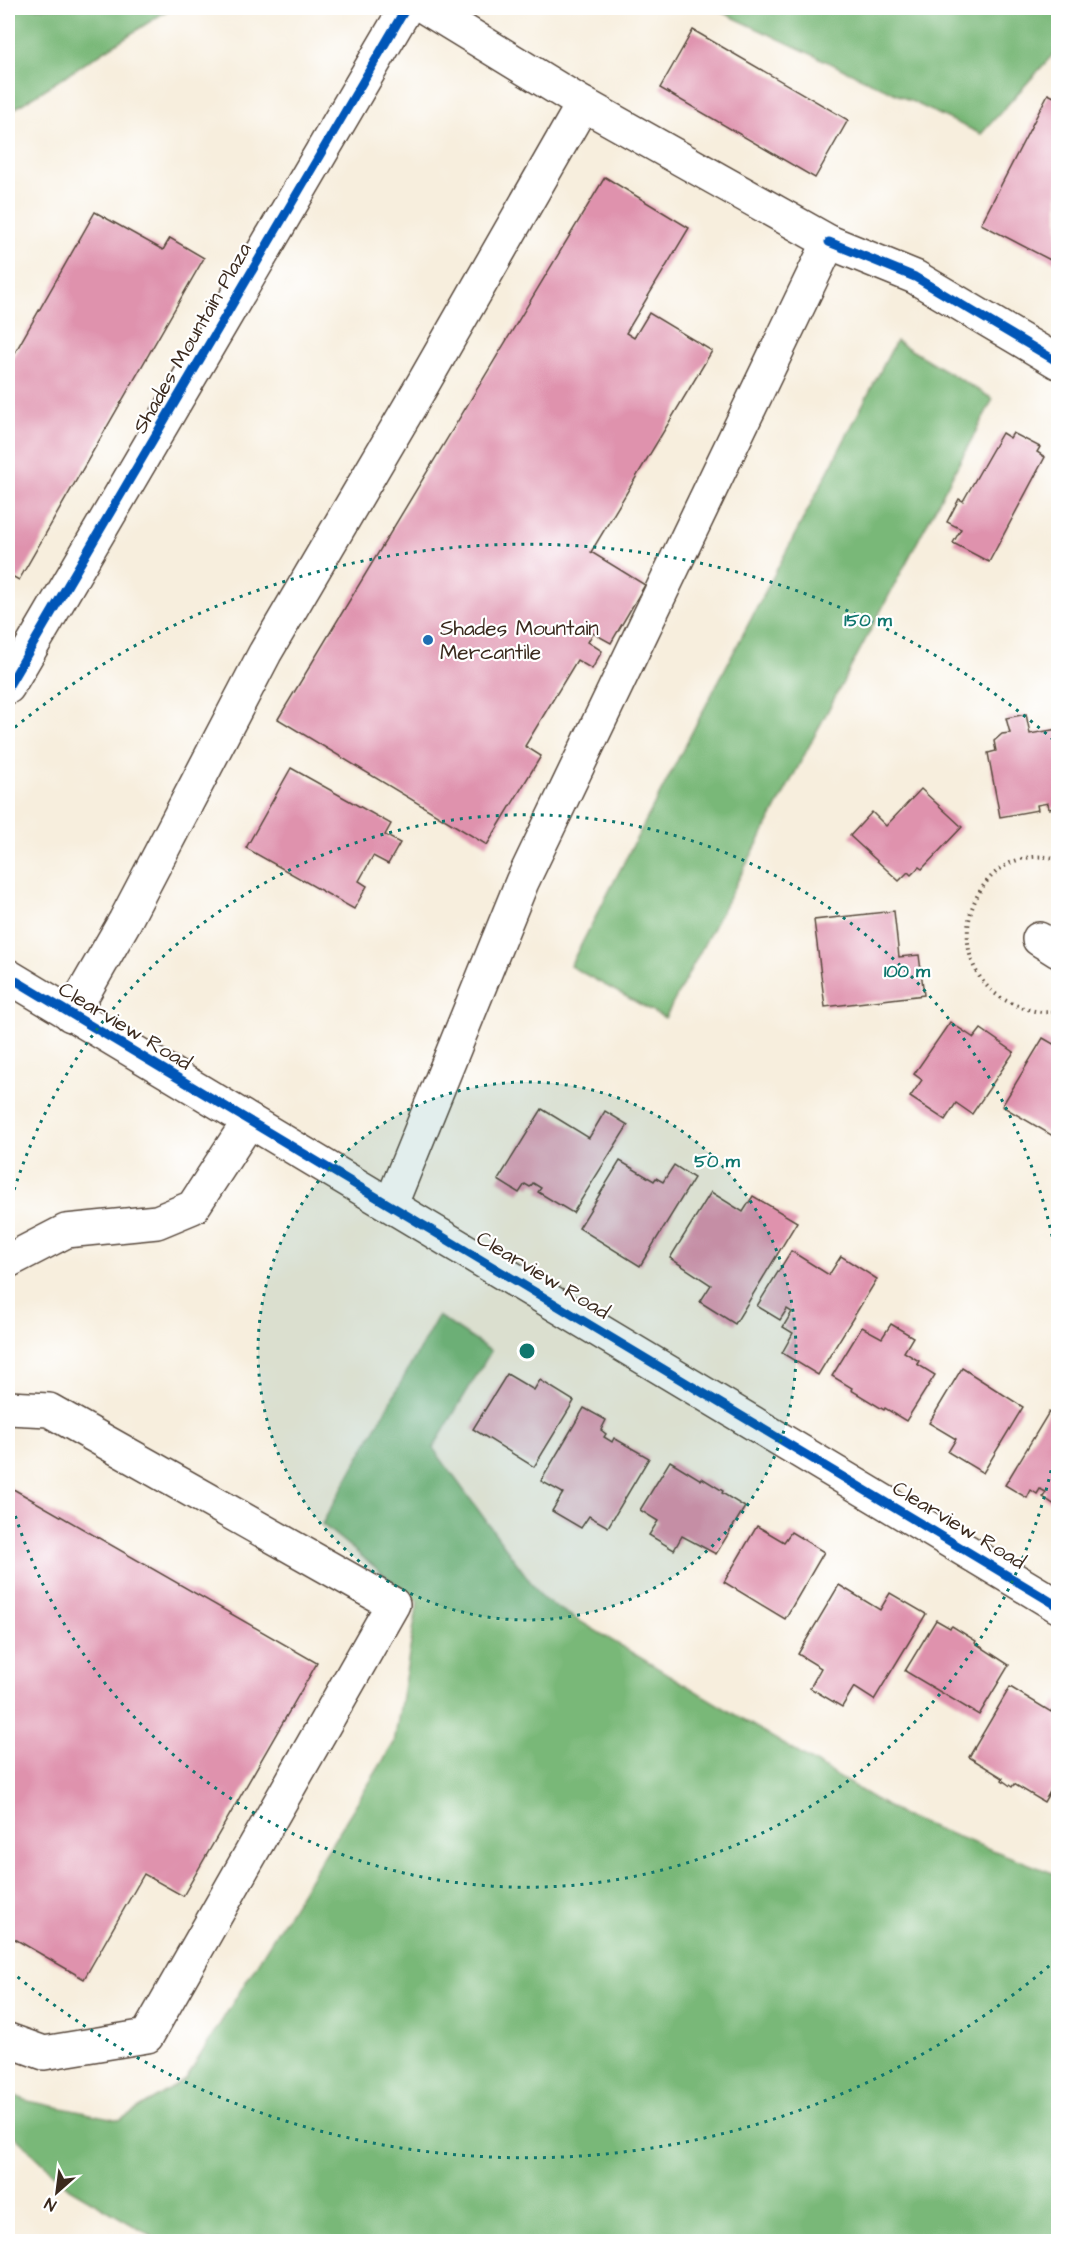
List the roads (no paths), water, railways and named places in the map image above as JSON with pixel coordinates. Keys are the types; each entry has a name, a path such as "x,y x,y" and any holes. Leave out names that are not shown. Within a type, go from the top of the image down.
{"street":[{"name":"Shades Mountain Plaza","path":"8,687 406,8"},
{"path":"426,8 583,104 829,242 915,277 1059,362"},
{"path":"71,1015 125,921 265,653 583,104"},
{"path":"391,1204 522,882 829,242"},
{"name":"Clearview Road","path":"8,976 1059,1606"},
{"path":"8,1261 66,1232 157,1222 193,1207 249,1121"},
{"path":"8,1408 49,1410 393,1604 147,2036 44,2053 8,2040"}],"place":[{"name":"Shades Mountain Mercantile","path":"428,640"}]}
